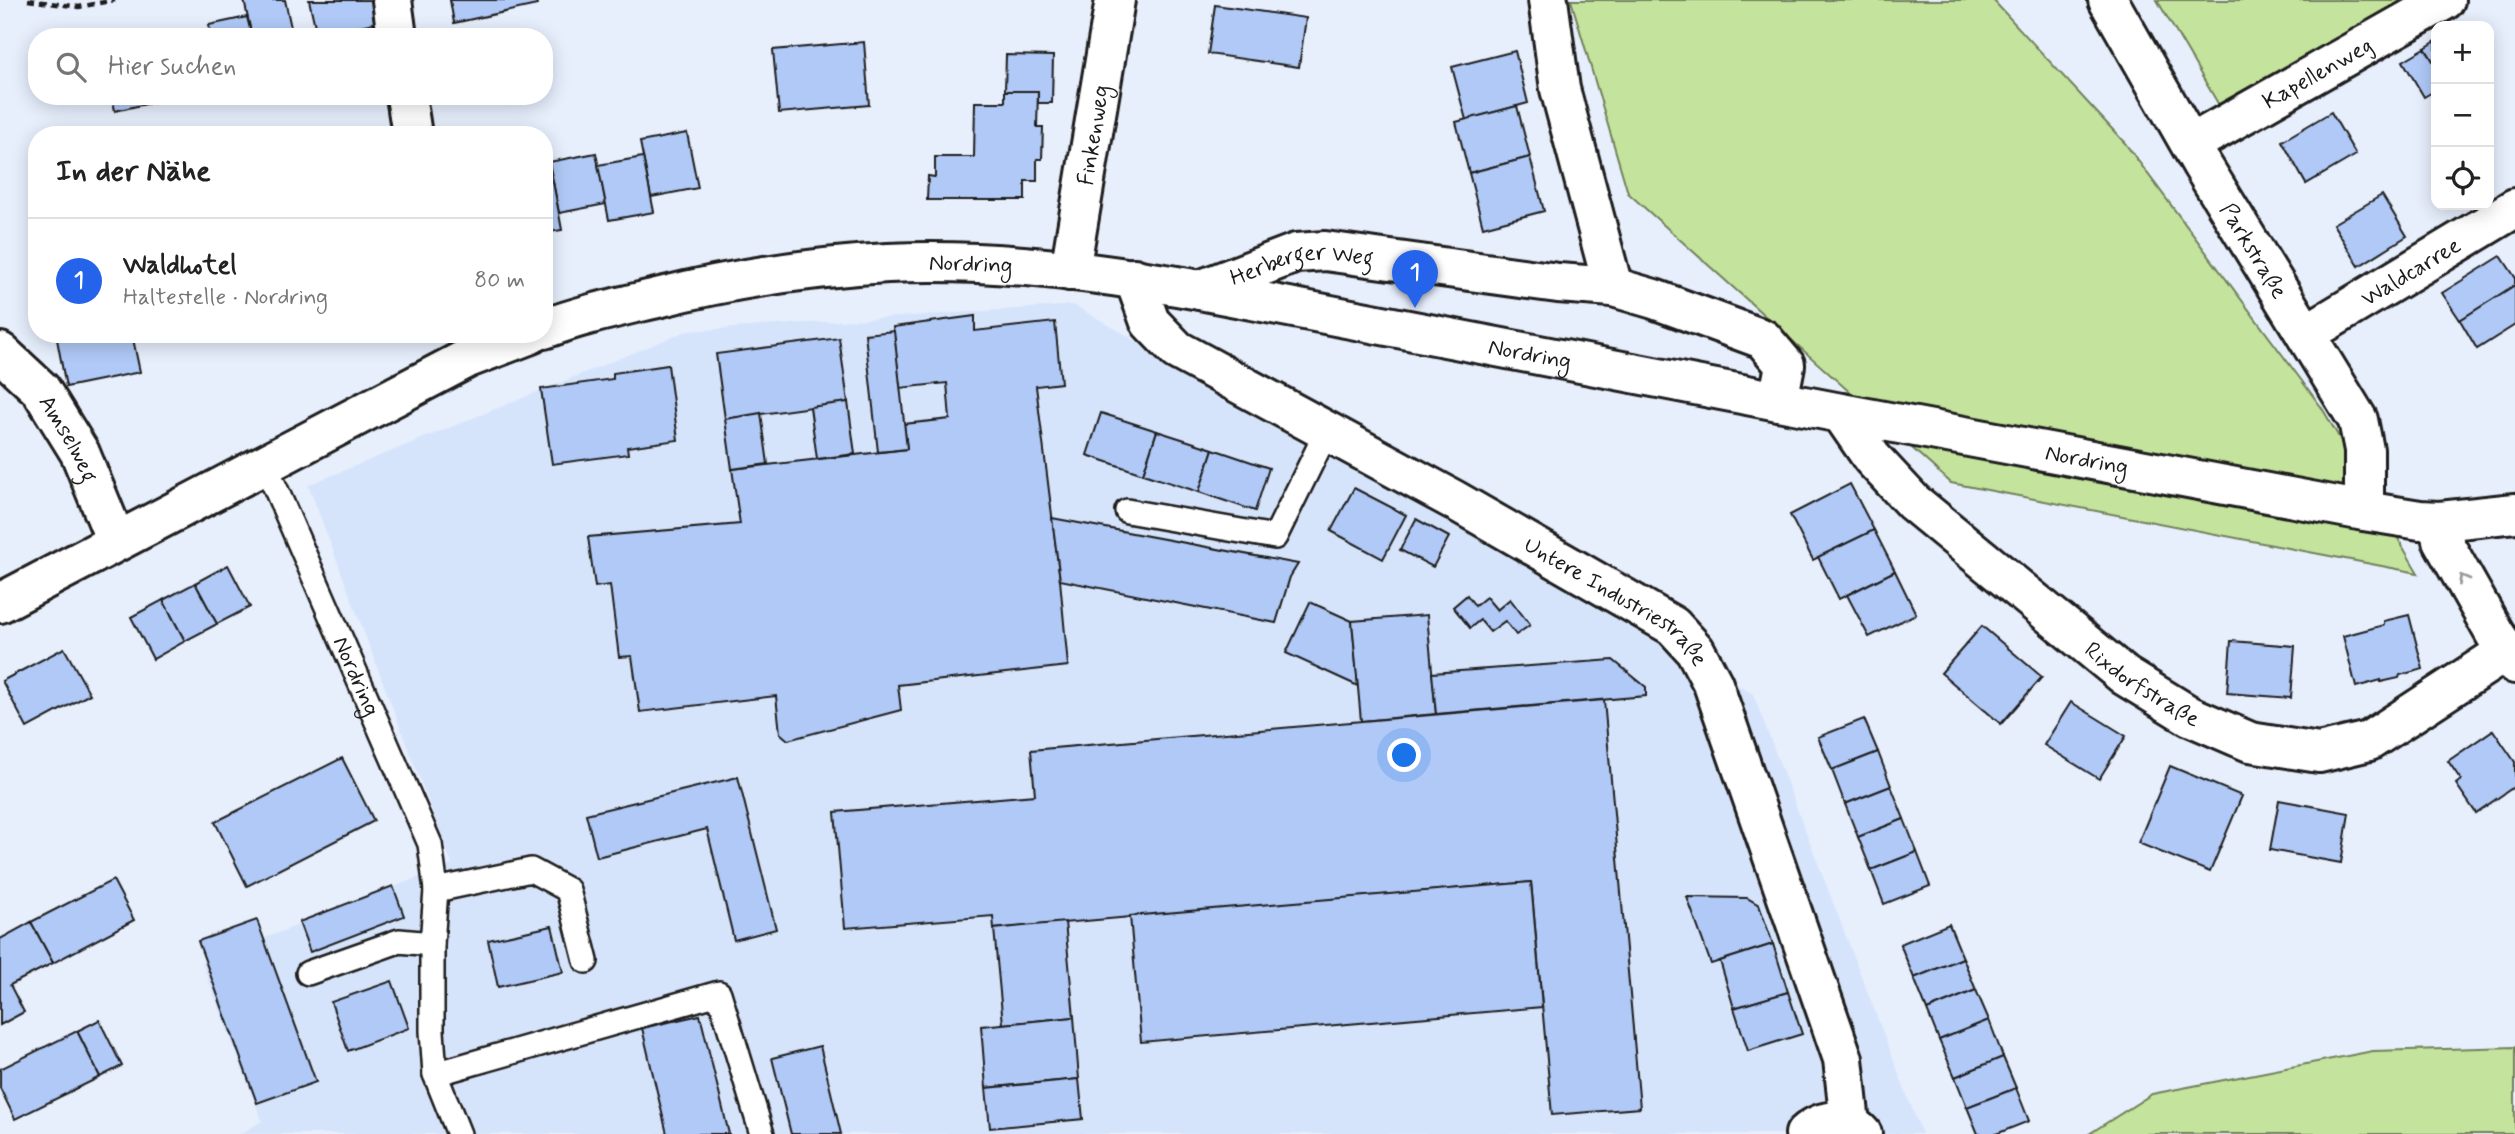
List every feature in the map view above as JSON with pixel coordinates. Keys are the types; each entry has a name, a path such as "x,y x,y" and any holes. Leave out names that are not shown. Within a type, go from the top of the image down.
{"street":[{"path":"392,0 396,28"},
{"name":"Finkenweg","path":"1070,271 1115,0"},
{"path":"1548,0 1560,89 1613,287"},
{"name":"Parkstraße","path":"2108,0 2191,144 2358,420 2364,450 2364,511"},
{"name":"Kapellenweg","path":"2191,144 2445,0"},
{"path":"407,105 411,126"},
{"name":"Waldcarree","path":"2306,334 2515,208"},
{"name":"Herberger Weg","path":"1200,290 1296,253 1325,251 1613,287 1763,339 1785,365 1778,401"},
{"name":"Nordring","path":"553,326 574,318 704,286 814,268 890,263 984,264 1070,271 1134,278 1200,290 2364,511 2440,521 2515,513"},
{"name":"Untere Industriestraße","path":"1134,278 1150,322 1177,350 1454,500 1673,626 1695,650 1713,684 1843,1059 1856,1129"},
{"path":"0,603 467,358 507,343"},
{"name":"Amselweg","path":"0,352 41,390 80,453 116,541"},
{"name":"Rixdorfstraße","path":"1841,413 1872,458 1913,502 2125,677 2190,716 2250,742 2319,753 2369,741 2511,658"},
{"path":"2440,521 2442,540 2511,658"},
{"name":"Untere Industriestraße","path":"1805,1134 1824,1122 1837,1121 1856,1129"}],"lane":[{"path":"1127,511 1275,537 1327,431"},
{"name":"Nordring","path":"265,464 430,844 436,890 432,944 435,1074 459,1134"},
{"path":"436,890 531,870 568,890 586,961"},
{"path":"307,973 399,942 432,944"},
{"path":"435,1074 719,993 762,1134"}],"path":[{"path":"28,0 79,7 115,0"}],"shaded area":[{"path":"1074,305 1753,694 1922,1134 240,1134 262,1121 202,963 452,864 308,485 687,331"}],"green space":[{"path":"1571,0 1993,0 2124,142 2322,408 2418,573 1951,483 1628,193"},
{"path":"2157,0 2415,0 2223,112"},
{"path":"2515,1047 2515,1134 2089,1134 2152,1094 2373,1051"}],"building":[{"path":"244,0 285,0 291,28 250,28"},
{"path":"309,0 384,0 388,20 350,28 315,28"},
{"path":"450,0 536,0 537,5 454,23"},
{"path":"1215,5 1306,18 1299,67 1208,54"},
{"path":"247,17 250,28 210,28 209,25"},
{"path":"864,42 869,105 779,113 773,50"},
{"path":"2431,44 2431,58 2425,48"},
{"path":"2425,48 2431,58 2431,93 2424,97 2403,61"},
{"path":"1515,51 1528,103 1466,120 1452,67"},
{"path":"1006,55 1053,56 1052,103 1038,103 1038,91 1005,91"},
{"path":"1005,91 1038,91 1037,127 1043,127 1042,159 1037,159 1037,181 1025,181 1025,200 927,200 928,176 935,177 935,157 974,157 975,102 1005,102"},
{"path":"114,105 142,105 115,111"},
{"path":"1517,106 1530,157 1469,173 1456,122"},
{"path":"2331,112 2356,155 2306,184 2282,141"},
{"path":"687,133 698,188 651,197 640,142"},
{"path":"596,153 606,204 559,213 553,182 553,161"},
{"path":"643,157 654,212 609,220 598,165"},
{"path":"1530,157 1544,211 1483,227 1469,173"},
{"path":"553,181 562,230 553,232"},
{"path":"2382,195 2407,236 2359,266 2333,224"},
{"path":"2501,256 2515,277 2515,285 2460,320 2442,293"},
{"path":"2515,285 2515,325 2477,349 2460,320"},
{"path":"975,316 975,331 1055,322 1061,383 1036,386 1068,666 898,685 901,710 788,740 780,733 776,696 640,712 632,656 619,657 610,585 595,587 588,537 740,524 732,469 907,449 904,424 950,419 947,383 900,388 893,327"},
{"path":"894,331 907,449 878,452 865,334"},
{"path":"839,338 848,402 725,419 716,354"},
{"path":"58,343 134,343 140,372 66,387"},
{"path":"668,365 678,440 627,447 628,454 552,464 541,389 613,379 613,373"},
{"path":"848,402 855,454 817,459 810,407"},
{"path":"761,413 768,464 732,469 725,419"},
{"path":"1101,413 1157,431 1143,474 1087,455"},
{"path":"1157,431 1213,449 1199,492 1143,474"},
{"path":"1213,449 1269,468 1255,511 1199,492"},
{"path":"1850,484 1874,530 1813,560 1790,515"},
{"path":"1354,488 1406,515 1383,559 1331,531"},
{"path":"1052,518 1298,564 1290,577 1276,623 1060,580"},
{"path":"1416,519 1449,537 1433,567 1400,550"},
{"path":"1874,530 1895,571 1839,599 1818,557"},
{"path":"228,565 250,607 217,624 195,583"},
{"path":"1895,571 1916,614 1869,637 1847,595"},
{"path":"195,583 217,624 185,641 163,600"},
{"path":"1467,595 1475,606 1486,597 1497,610 1510,599 1530,625 1516,635 1505,621 1490,632 1480,620 1470,628 1453,607"},
{"path":"163,600 185,641 153,659 131,617"},
{"path":"1310,602 1352,621 1358,686 1286,653"},
{"path":"1427,615 1436,714 1361,721 1352,621"},
{"path":"2409,615 2423,669 2400,675 2399,678 2356,687 2343,636"},
{"path":"1982,626 2042,677 2001,724 1941,673"},
{"path":"2231,641 2295,646 2291,698 2227,693"},
{"path":"64,648 90,694 27,728 2,681"},
{"path":"1613,660 1646,687 1646,696 1436,714 1432,673"},
{"path":"1604,700 1640,1108 1552,1115 1531,882 994,929 993,916 845,928 835,812 1035,795 1031,750"},
{"path":"2071,702 2126,736 2099,779 2044,745"},
{"path":"1864,719 1878,752 1832,770 1818,737"},
{"path":"2493,730 2515,762 2515,786 2476,813 2456,784 2461,780 2448,761"},
{"path":"1878,752 1891,786 1845,804 1832,770"},
{"path":"342,758 374,821 247,886 215,822"},
{"path":"2170,766 2242,796 2210,872 2138,843"},
{"path":"738,777 776,929 734,940 707,829 597,857 586,814"},
{"path":"1891,786 1904,819 1858,837 1845,804"},
{"path":"2279,800 2349,813 2341,863 2270,850"},
{"path":"1904,819 1917,852 1871,870 1858,837"},
{"path":"1917,852 1930,886 1884,904 1871,870"},
{"path":"113,880 134,920 53,963 31,922"},
{"path":"1531,882 1542,1007 1141,1042 1130,916"},
{"path":"393,886 404,916 310,952 299,922"},
{"path":"1687,897 1747,898 1759,905 1773,944 1711,964"},
{"path":"257,920 316,1082 257,1103 198,941"},
{"path":"31,922 53,963 10,985 24,1012 0,1025 0,939"},
{"path":"1065,922 1074,1017 1003,1024 994,929"},
{"path":"1949,924 1963,958 1914,978 1900,944"},
{"path":"552,926 563,972 498,987 488,940"},
{"path":"1773,944 1788,992 1734,1008 1720,961"},
{"path":"1963,958 1976,990 1927,1010 1914,978"},
{"path":"392,981 409,1028 348,1051 331,1002"},
{"path":"1976,990 1989,1020 1939,1040 1927,1010"},
{"path":"1788,992 1802,1034 1748,1051 1734,1008"},
{"path":"700,1015 729,1134 667,1134 642,1028"},
{"path":"1074,1017 1079,1079 986,1088 981,1026"},
{"path":"99,1020 122,1066 100,1077 77,1031"},
{"path":"1989,1020 2003,1057 1955,1077 1939,1040"},
{"path":"77,1031 100,1077 15,1119 0,1088 0,1069"},
{"path":"820,1046 841,1134 791,1134 772,1058"},
{"path":"2003,1057 2016,1088 1967,1107 1955,1077"},
{"path":"1079,1079 1083,1119 990,1128 986,1088"},
{"path":"2016,1088 2029,1121 1996,1134 1978,1134 1967,1107"}],"place":[{"name":"Waldhotel","path":"1415,308"}]}
